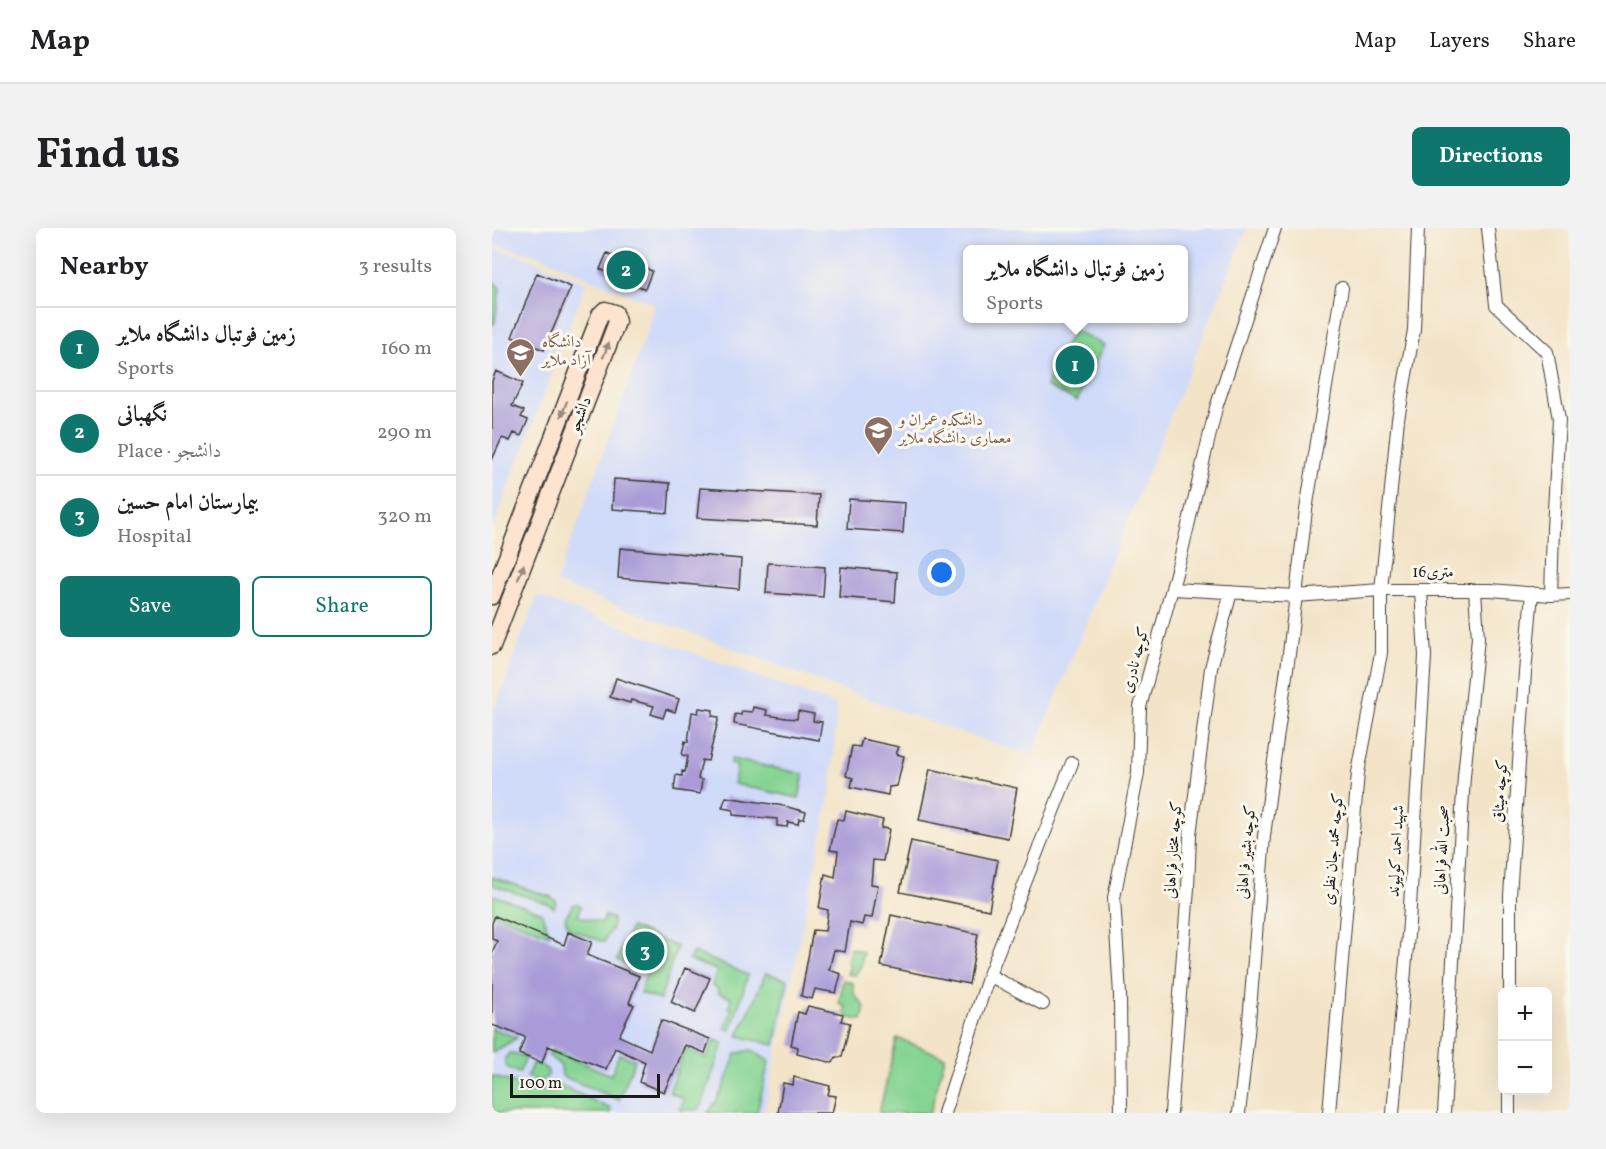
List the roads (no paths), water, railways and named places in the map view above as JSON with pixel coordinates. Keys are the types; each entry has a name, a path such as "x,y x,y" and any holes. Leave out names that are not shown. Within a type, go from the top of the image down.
{"main road":[{"name":"دانشجو","path":"492,596 600,315 605,310 611,311 615,314 617,322 492,646"}],"street":[{"name":"کوچه نادری","path":"1121,1113 1120,995 1114,898 1138,773 1140,707 1173,589 1216,408 1275,228"},
{"name":"کوچه محمد جان نظری","path":"1329,1113 1358,773 1381,653 1382,590 1398,418 1414,330 1418,228"},
{"path":"1488,228 1496,305 1547,352 1559,418 1552,529 1551,595"},
{"name":"کوچه بشیر فراهانی","path":"1239,1113 1248,1034 1264,836 1321,409 1342,288"},
{"name":"16متری","path":"1173,589 1295,596 1382,590 1475,590 1570,594"},
{"name":"شهید احمد کولیوند","path":"1393,1113 1409,922 1425,656 1421,590"},
{"name":"صحبت الله فراهانی","path":"1444,1113 1464,776 1478,638 1475,590"},
{"name":"کوچه مختار فراهانی","path":"1171,1113 1190,835 1211,668 1230,592"},
{"name":"کوچه میثاق","path":"1510,987 1510,896 1532,593"},
{"path":"944,1113 989,975 1072,763"},
{"path":"989,975 1043,1004"},
{"path":"1509,1095 1509,1113"}],"place":[{"name":"نگهبانی","path":"626,270"},
{"name":"زمین فوتبال دانشگاه ملایر","path":"1075,365"},
{"name":"دانشگاه آزاد ملایر","path":"521,378"},
{"name":"دانشکده عمران و معماری دانشگاه ملایر","path":"878,456"},
{"name":"بیمارستان امام حسین","path":"645,951"}]}
